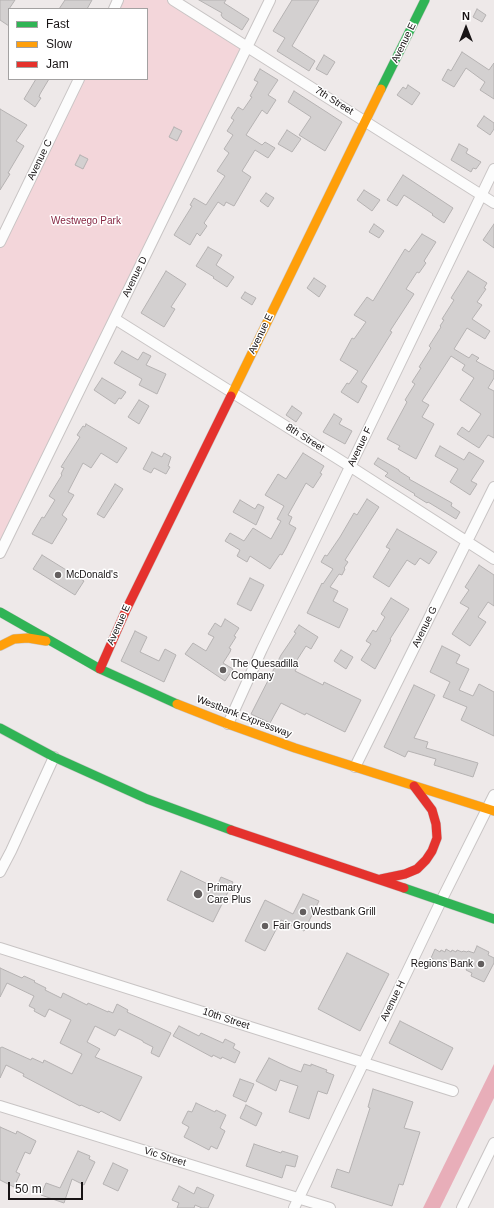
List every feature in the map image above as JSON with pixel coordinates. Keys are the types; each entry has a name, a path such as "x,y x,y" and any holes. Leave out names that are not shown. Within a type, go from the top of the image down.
{"main road":[{"name":"Avenue E","path":"100,668 126,610 425,0"},
{"name":"Westbank Expressway","path":"0,612 49,641 100,668 168,700 228,724 295,748 491,810"},
{"path":"0,646 14,639 28,638 49,641"},
{"path":"0,725 14,736"},
{"path":"0,728 54,757 147,800 250,837 380,879 494,919"},
{"path":"380,879 394,877 417,869 429,855 437,838 436,824 432,810 414,786"}],"street":[{"name":"7th Street","path":"173,0 494,203"},
{"name":"Avenue D","path":"0,554 270,0"},
{"name":"Avenue C","path":"0,242 80,80"},
{"name":"Avenue F","path":"228,724 262,649 494,169"},
{"name":"8th Street","path":"115,319 351,467 494,559"},
{"name":"Avenue G","path":"355,767 494,486"},
{"path":"0,872 54,757"},
{"name":"Avenue H","path":"294,1208 441,901 491,810 494,795"},
{"name":"10th Street","path":"0,948 453,1091"},
{"name":"Vic Street","path":"0,1106 330,1208"},
{"path":"462,1208 494,1143"}],"green space":[{"name":"Westwego Park","path":"118,0 173,0 247,47 0,553 0,242 79,80 148,80 148,8 114,8"}],"shaded area":[{"path":"494,1064 494,1098 440,1208 423,1208"}],"building":[{"path":"0,0 15,0 10,8 8,8 8,25 0,20"},
{"path":"65,0 92,0 88,8 60,8"},
{"path":"199,0 226,0 224,3 249,19 242,30 223,18 221,15 222,13"},
{"path":"292,0 319,0 292,46 315,61 309,71 277,51 285,38 273,31"},
{"path":"477,9 486,15 482,22 473,17"},
{"path":"462,52 489,70 494,63 494,99 480,90 485,82 466,68 454,87 442,80 448,69 451,71"},
{"path":"324,55 335,62 327,75 316,69"},
{"path":"260,69 278,80 268,95 276,100 267,114 262,110 246,135 262,145 265,142 275,148 268,158 255,150 242,171 251,177 234,206 226,202 224,206 218,202 204,223 207,226 200,236 197,233 190,245 174,235 192,206 190,205 194,198 206,205 225,176 217,171 229,153 224,149 233,135 227,131 234,120 231,118 238,107 243,110 252,97 250,96 258,82 254,80"},
{"path":"35,80 48,80 40,94 39,97 41,98 35,107 24,99"},
{"path":"408,85 420,93 412,105 397,95 403,87 406,89"},
{"path":"294,91 342,122 325,151 299,135 311,117 288,102"},
{"path":"0,109 27,125 16,141 24,146 0,190"},
{"path":"484,116 494,123 494,129 490,135 477,126"},
{"path":"174,127 182,131 177,141 169,137"},
{"path":"287,130 301,139 292,152 278,144"},
{"path":"459,144 468,149 466,153 481,162 476,169 473,168 471,172 451,160"},
{"path":"80,155 88,159 83,169 75,165"},
{"path":"403,175 453,208 444,223 404,195 397,206 387,200"},
{"path":"364,190 380,200 372,211 357,200"},
{"path":"266,193 274,198 268,207 260,201"},
{"path":"374,224 384,231 379,238 369,232"},
{"path":"494,224 494,248 483,240"},
{"path":"422,234 436,242 424,261 426,263 419,273 417,272 406,289 414,294 390,331 392,332 361,382 367,386 358,403 341,392 358,371 340,360 352,338 354,339 366,322 354,315 367,297 373,301 405,249 409,252"},
{"path":"208,247 222,255 216,265 234,277 227,287 196,266"},
{"path":"166,271 186,284 171,307 175,309 164,327 141,313"},
{"path":"468,271 487,283 484,288 486,289 477,302 482,305 472,319 490,331 485,339 467,328 454,349 469,358 472,354 479,358 476,361 494,371 494,378 488,388 494,391 494,438 488,435 479,448 457,434 462,427 469,432 481,414 460,400 474,378 462,370 465,365 451,356 422,401 429,405 422,417 434,424 416,459 398,449 400,446 387,439 407,402 405,400 415,384 412,382 421,368 419,367 431,348 429,346 441,327 440,326 444,320 442,319 454,300 451,298"},
{"path":"314,278 326,286 319,297 307,288"},
{"path":"245,292 256,298 252,305 241,298"},
{"path":"122,351 138,360 143,352 151,356 146,365 166,374 157,394 139,385 142,379 114,363"},
{"path":"102,378 126,392 115,404 94,390"},
{"path":"139,400 149,406 139,424 128,417"},
{"path":"292,406 302,413 296,422 286,415"},
{"path":"334,414 342,419 339,424 352,431 345,444 323,432"},
{"path":"86,424 127,448 117,463 101,453 91,468 83,463 68,492 74,495 62,515 67,519 52,544 32,534 42,517 44,518 55,500 49,496 62,475 61,474 64,468 61,467 80,437 77,435"},
{"path":"440,446 464,460 469,452 484,461 471,481 477,484 470,495 450,482 458,469 435,456"},
{"path":"152,452 162,457 164,453 171,457 168,466 170,467 166,474 154,468 151,473 143,469"},
{"path":"303,453 324,466 320,473 322,474 313,488 306,483 288,515 292,517 289,524 296,528 286,548 270,569 250,556 247,562 237,556 240,550 225,541 230,533 244,541 253,528 271,539 281,521 277,519 284,506 265,495 278,474 286,479"},
{"path":"378,458 399,470 410,478 409,479 452,503 451,506 460,512 456,519 428,502 427,503 385,476 388,473 374,464"},
{"path":"115,484 123,489 104,518 97,514"},
{"path":"367,499 379,507 345,560 348,562 342,575 339,574 330,587 338,591 333,601 348,609 339,628 307,613 322,583 323,584 333,569 321,562 340,537 354,513 357,515"},
{"path":"240,500 255,509 258,504 264,507 256,525 233,512"},
{"path":"397,529 437,552 429,564 420,558 415,565 407,560 389,587 373,577 390,549 386,547"},
{"name":"McDonald's","path":"42,555 84,581 75,595 33,569"},
{"path":"479,565 494,575 494,606 488,602 478,617 486,622 470,646 452,634 469,608 460,603 469,590 465,587"},
{"path":"250,578 264,585 251,611 237,604"},
{"path":"391,598 409,609 390,639 391,640 375,669 361,660 371,644 366,641 373,630 376,632 385,617 381,614"},
{"path":"225,619 239,628 234,636 236,637 229,648 231,649 230,652 223,663 233,669 225,681 185,654 193,643 206,651 214,637 208,634 215,623 221,627"},
{"path":"299,625 318,637 311,649 306,646 295,663 298,665 295,671 323,685 324,682 361,700 345,732 306,713 305,715 281,703 270,723 251,714 281,655 296,633 294,632"},
{"path":"135,631 147,637 140,652 159,661 165,649 176,655 164,682 121,661"},
{"path":"442,646 460,655 456,663 469,669 459,690 473,696 479,684 494,692 494,736 461,720 467,707 443,697 450,682 430,672"},
{"path":"341,650 353,657 346,669 334,661"},
{"path":"414,685 435,695 414,738 428,742 426,748 478,763 473,777 434,765 436,759 408,751 405,757 384,747"},
{"name":"Primary Care Plus","path":"181,871 216,888 221,877 233,882 213,922 167,900"},
{"path":"303,894 319,901 304,931 281,920 265,951 245,941 265,900 293,914"},
{"name":"Regions Bank","path":"477,946 489,952 488,955 494,958 494,963 484,982 471,976 472,973 466,970 467,968 453,961 452,964 447,961 446,963 442,961 441,963 431,958 435,949 440,952 441,950 445,952 446,949 451,952 452,950 456,952 457,950 474,953"},
{"path":"347,953 389,974 360,1031 318,1009"},
{"path":"0,968 22,978 24,976 35,981 34,982 46,988 45,990 61,998 63,993 87,1005 88,1003 113,1013 117,1004 128,1010 127,1012 171,1033 159,1057 151,1053 153,1047 119,1029 115,1036 95,1026 87,1042 100,1049 95,1057 142,1077 120,1121 101,1111 99,1113 81,1105 80,1106 23,1076 24,1074 6,1065 0,1078 0,1048 2,1047 31,1060 32,1058 43,1063 44,1060 72,1074 82,1054 60,1043 71,1020 49,1009 45,1017 34,1011 35,1009 29,1006 34,996 7,983 0,997"},
{"path":"400,1021 453,1048 442,1070 389,1043"},
{"path":"179,1026 199,1036 201,1033 223,1043 225,1039 235,1044 233,1048 240,1052 235,1063 222,1057 221,1059 213,1055 212,1057 173,1036"},
{"path":"269,1058 301,1072 304,1064 311,1066 311,1064 327,1070 326,1072 334,1075 327,1094 318,1091 309,1119 289,1112 298,1086 280,1080 276,1091 256,1081"},
{"path":"240,1079 254,1084 246,1102 233,1096"},
{"path":"373,1089 413,1102 404,1128 420,1132 403,1185 399,1184 392,1206 331,1187 337,1169 349,1173 370,1108 368,1107"},
{"path":"196,1103 215,1112 216,1110 226,1115 220,1128 225,1131 217,1149 211,1146 209,1150 184,1137 189,1127 182,1123 188,1111 192,1112"},
{"path":"246,1105 262,1113 256,1126 240,1118"},
{"path":"0,1127 16,1134 17,1131 36,1141 30,1154 25,1152 16,1172 20,1174 14,1187 0,1180"},
{"path":"254,1144 281,1153 282,1151 298,1156 295,1167 286,1165 282,1178 246,1166"},
{"path":"78,1151 90,1156 89,1159 95,1162 84,1185 72,1179 64,1203 41,1195 46,1183 60,1188"},
{"path":"113,1163 128,1170 118,1191 103,1184"},
{"path":"179,1186 194,1194 197,1187 214,1195 208,1208 202,1208 195,1205 194,1208 177,1208 179,1203 172,1200"}],"traffic: fast":[{"path":"381,89 425,0"},
{"path":"0,612 100,669 177,704"},
{"path":"0,728 54,757 147,799 231,830"},
{"path":"404,888 494,919"}],"traffic: slow":[{"path":"231,396 381,89"},
{"path":"0,646 14,639 28,638 46,641"},
{"path":"177,704 295,748 494,811"}],"traffic: jam":[{"path":"100,669 126,610 231,396"},
{"path":"381,879 405,874 417,869 432,851 437,838 436,824 432,810 414,786"},
{"path":"231,830 404,888"}],"place":[{"name":"McDonald's","path":"58,575"},
{"name":"The Quesadilla Company","path":"223,670"},
{"name":"Primary Care Plus","path":"198,894"},
{"name":"Westbank Grill","path":"303,912"},
{"name":"Fair Grounds","path":"265,926"},
{"name":"Regions Bank","path":"481,964"}]}
